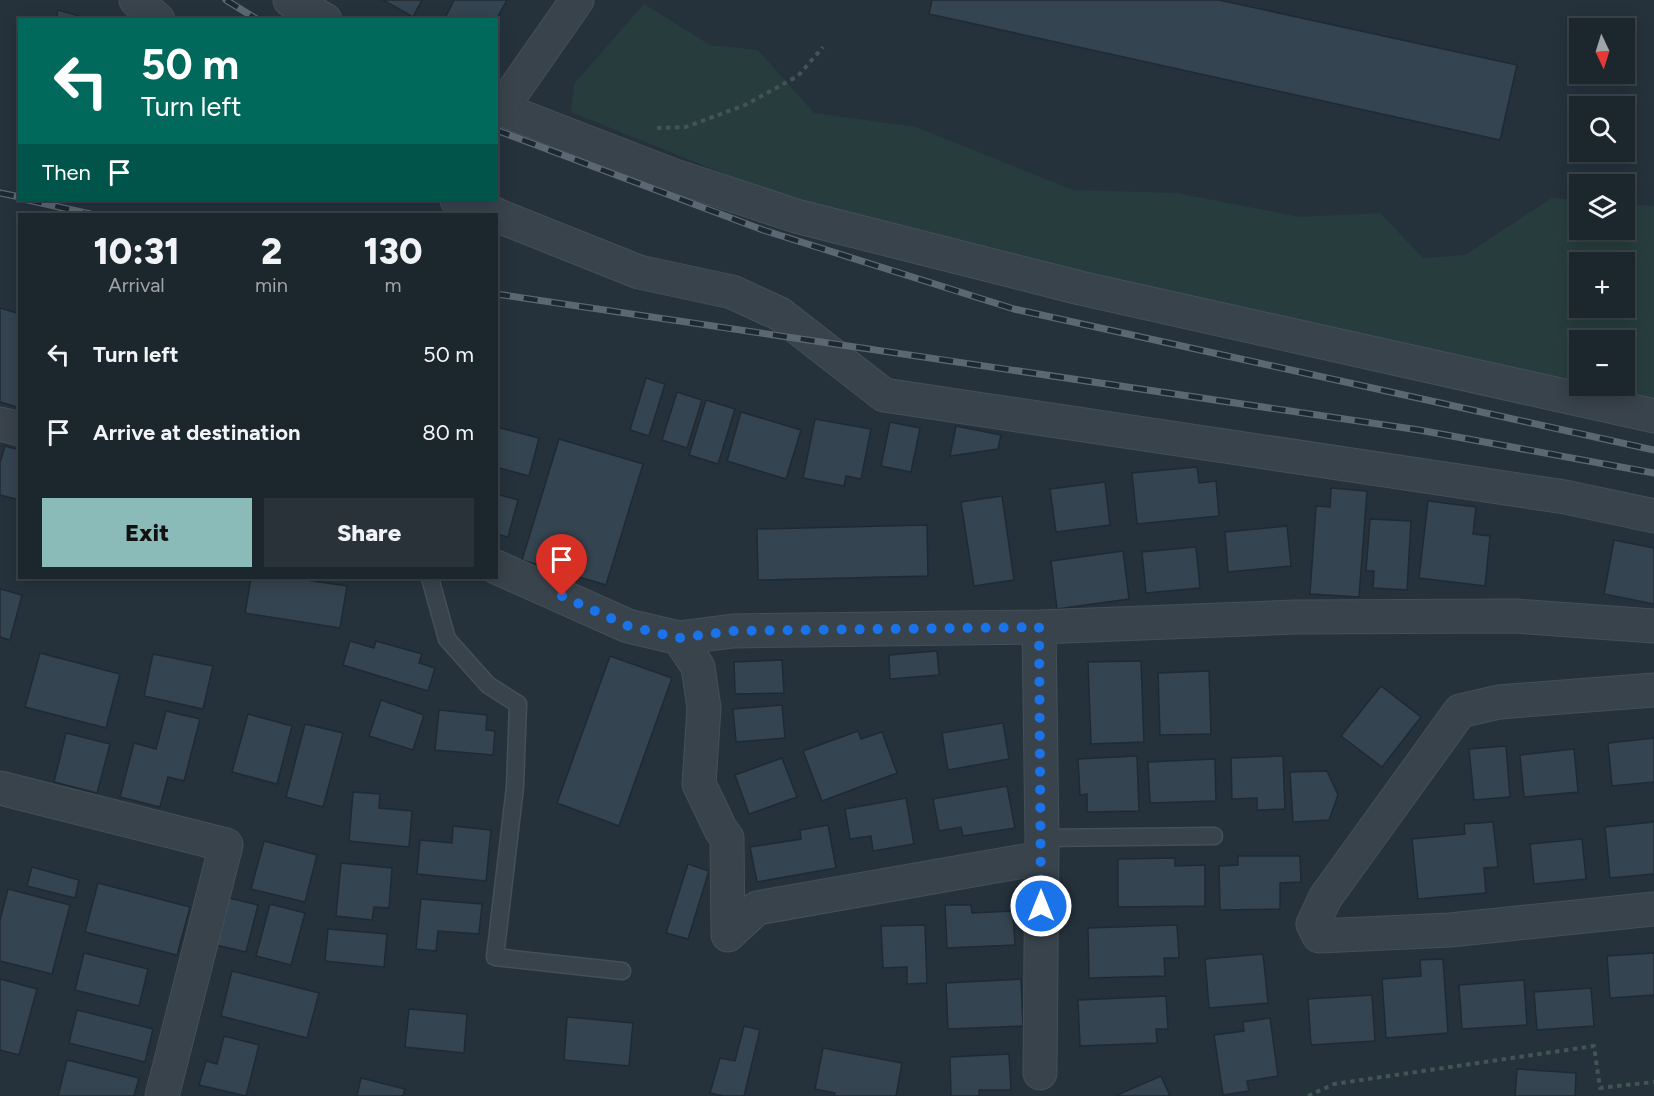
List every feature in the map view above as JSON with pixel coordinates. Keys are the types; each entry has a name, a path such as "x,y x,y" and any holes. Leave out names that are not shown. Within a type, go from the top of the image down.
{"street":[{"path":"136,0 156,18"},
{"path":"290,0 321,18"},
{"path":"577,0 499,108 672,174 796,216 1080,288 1654,416"},
{"path":"460,201 491,213"},
{"path":"498,216 639,272 732,292 780,314 884,395 1565,497 1654,516"},
{"path":"0,424 18,428"},
{"path":"498,568 628,626 679,638 733,631 1039,627 1295,617 1515,616 1654,626"},
{"path":"1039,627 1042,848 1040,1073"},
{"path":"679,638 698,667 704,708 699,784 727,838 728,935 757,908 1042,848"},
{"path":"1654,690 1499,702 1460,711 1325,898 1313,924 1319,936 1438,930 1654,909"},
{"path":"0,788 226,845 162,1096"}],"lane":[{"path":"430,579 447,639 488,685 518,704 515,787 495,957 622,971"},
{"path":"1042,848 1214,836"}],"path":[{"path":"652,129 686,128 745,105 798,76 823,47"},
{"path":"1308,1096 1334,1084 1594,1046 1600,1088 1654,1082"}],"green space":[{"path":"644,4 710,45 758,50 814,113 916,127 1073,190 1176,193 1300,217 1380,213 1423,258 1465,255 1552,198 1569,199 1569,240 1635,240 1635,205 1654,206 1654,400 1635,396 1635,330 1569,330 1569,382 1090,276 792,201 571,112 574,84"}],"building":[{"path":"383,0 422,0 413,17"},
{"path":"454,0 507,0 497,18 445,18"},
{"path":"932,0 1219,0 1517,65 1500,140 929,14"},
{"path":"58,10 86,18 56,18"},
{"path":"0,308 18,313 18,407 0,402"},
{"path":"646,378 665,384 649,436 630,430"},
{"path":"677,392 702,400 687,448 662,440"},
{"path":"706,400 735,409 718,464 689,455"},
{"path":"741,412 801,430 786,479 727,461"},
{"path":"815,419 871,429 861,479 846,476 844,486 803,478"},
{"path":"890,422 920,428 911,472 881,466"},
{"path":"956,426 1001,435 998,449 950,456"},
{"path":"498,428 539,438 529,476 498,468"},
{"path":"559,439 643,464 606,585 522,560"},
{"path":"5,446 18,449 18,500 0,495 0,463"},
{"path":"1197,467 1199,483 1216,481 1219,516 1137,524 1132,473"},
{"path":"1105,482 1110,525 1056,532 1050,489"},
{"path":"1331,488 1367,491 1359,597 1310,594 1316,506 1330,507"},
{"path":"498,495 518,500 508,537 498,534"},
{"path":"1002,496 1014,580 974,586 961,502"},
{"path":"1428,501 1476,507 1473,534 1490,536 1485,586 1419,578"},
{"path":"1370,519 1411,521 1407,590 1373,588 1374,571 1366,571"},
{"path":"927,525 928,576 758,580 757,529"},
{"path":"1287,526 1291,566 1228,572 1225,532"},
{"path":"1614,540 1654,548 1654,604 1604,594"},
{"path":"1196,547 1200,588 1146,593 1142,552"},
{"path":"1123,551 1129,599 1057,609 1051,561"},
{"path":"251,579 300,579 347,586 340,628 245,613"},
{"path":"0,589 22,595 10,640 0,637"},
{"path":"350,641 374,648 376,641 422,654 419,663 435,668 428,691 343,665"},
{"path":"937,651 939,675 890,679 889,655"},
{"path":"40,653 120,674 106,728 25,707"},
{"path":"153,654 213,666 203,709 144,696"},
{"path":"610,656 672,678 619,826 557,803"},
{"path":"782,660 784,693 735,694 734,662"},
{"path":"1141,661 1144,742 1091,744 1088,662"},
{"path":"1209,671 1211,734 1160,735 1158,673"},
{"path":"1381,686 1421,717 1382,767 1341,736"},
{"path":"381,700 424,715 413,750 369,736"},
{"path":"782,705 785,738 736,742 733,709"},
{"path":"439,710 487,715 486,730 495,731 493,755 435,750"},
{"path":"166,711 200,719 184,781 168,777 160,807 120,797 134,743 156,749"},
{"path":"248,714 292,726 277,784 232,772"},
{"path":"1003,723 1009,759 948,770 942,733"},
{"path":"305,724 343,733 323,807 286,797"},
{"path":"858,731 861,739 882,732 897,773 822,801 803,751"},
{"path":"66,733 110,744 97,793 54,782"},
{"path":"1654,738 1654,782 1612,786 1608,743"},
{"path":"1506,746 1510,797 1474,800 1469,749"},
{"path":"1574,749 1578,792 1524,797 1520,755"},
{"path":"1137,756 1139,811 1087,812 1087,794 1080,795 1078,759"},
{"path":"1283,756 1285,809 1257,810 1257,798 1232,799 1231,758"},
{"path":"782,758 797,797 749,814 735,775"},
{"path":"1215,759 1216,801 1150,803 1148,762"},
{"path":"1327,771 1338,795 1329,820 1293,822 1290,772"},
{"path":"1007,786 1015,828 963,836 961,827 939,831 933,799"},
{"path":"353,792 380,794 379,808 412,811 409,847 349,841"},
{"path":"906,798 914,844 873,851 871,836 850,839 845,809"},
{"path":"1493,822 1498,867 1484,868 1486,893 1418,899 1412,839 1465,834 1464,824"},
{"path":"1654,822 1654,874 1610,878 1605,827"},
{"path":"828,825 836,868 757,882 750,847 801,839 800,830"},
{"path":"453,826 491,830 486,881 417,874 420,840 452,843"},
{"path":"1582,839 1586,879 1534,884 1530,844"},
{"path":"264,841 317,855 305,902 251,889"},
{"path":"1238,856 1300,856 1301,882 1280,883 1280,909 1220,910 1219,866 1238,865"},
{"path":"1175,858 1175,866 1205,865 1205,906 1118,907 1118,859"},
{"path":"341,863 392,868 389,908 374,907 372,920 336,916"},
{"path":"688,864 709,871 688,939 666,933"},
{"path":"32,867 79,880 75,898 27,886"},
{"path":"98,883 190,907 177,955 85,932"},
{"path":"8,889 70,905 52,974 0,961 0,920"},
{"path":"229,898 258,905 246,952 216,945"},
{"path":"421,899 482,904 479,934 438,931 436,951 416,949"},
{"path":"270,904 305,913 291,965 256,956"},
{"path":"945,905 971,905 972,913 1013,911 1015,945 947,948"},
{"path":"925,925 927,983 907,984 907,967 883,968 881,926"},
{"path":"1177,925 1179,958 1164,958 1165,976 1089,978 1088,928"},
{"path":"328,929 387,934 384,967 325,961"},
{"path":"84,953 148,969 139,1006 75,990"},
{"path":"1654,953 1654,995 1610,998 1607,956"},
{"path":"1263,954 1268,1003 1209,1008 1205,959"},
{"path":"1443,959 1448,1033 1386,1038 1382,979 1421,976 1420,960"},
{"path":"232,971 319,993 307,1038 221,1016"},
{"path":"0,979 37,989 19,1055 0,1050"},
{"path":"1021,979 1023,1026 948,1029 946,983"},
{"path":"1524,980 1527,1025 1462,1029 1459,985"},
{"path":"1591,988 1594,1026 1537,1030 1534,992"},
{"path":"1372,995 1375,1041 1311,1045 1308,999"},
{"path":"1166,996 1168,1029 1156,1029 1157,1043 1080,1046 1078,1000"},
{"path":"409,1009 467,1014 464,1053 405,1047"},
{"path":"77,1010 153,1029 145,1062 69,1043"},
{"path":"567,1017 633,1023 629,1066 564,1060"},
{"path":"1270,1018 1278,1076 1247,1081 1249,1091 1223,1095 1214,1035 1244,1031 1243,1022"},
{"path":"744,1026 760,1030 744,1096 710,1093 720,1058 735,1061"},
{"path":"224,1036 259,1045 246,1096 199,1085 206,1061 217,1064"},
{"path":"823,1048 902,1063 896,1096 834,1096 835,1093 815,1089"},
{"path":"1009,1054 1011,1090 979,1090 979,1096 951,1096 950,1057"},
{"path":"67,1060 139,1078 134,1096 58,1096"},
{"path":"1517,1069 1576,1073 1575,1096 1515,1096"},
{"path":"1161,1076 1170,1096 1115,1096"},
{"path":"361,1078 405,1089 403,1096 357,1096"}],"railway":[{"path":"226,0 255,18"},
{"path":"498,131 763,230 1014,309 1654,450"},
{"path":"0,193 18,197"},
{"path":"32,201 86,213"},
{"path":"498,294 1419,430 1654,473"}],"route":[{"path":"562,596 628,626 679,638 733,631 1039,627 1041,906"}]}
